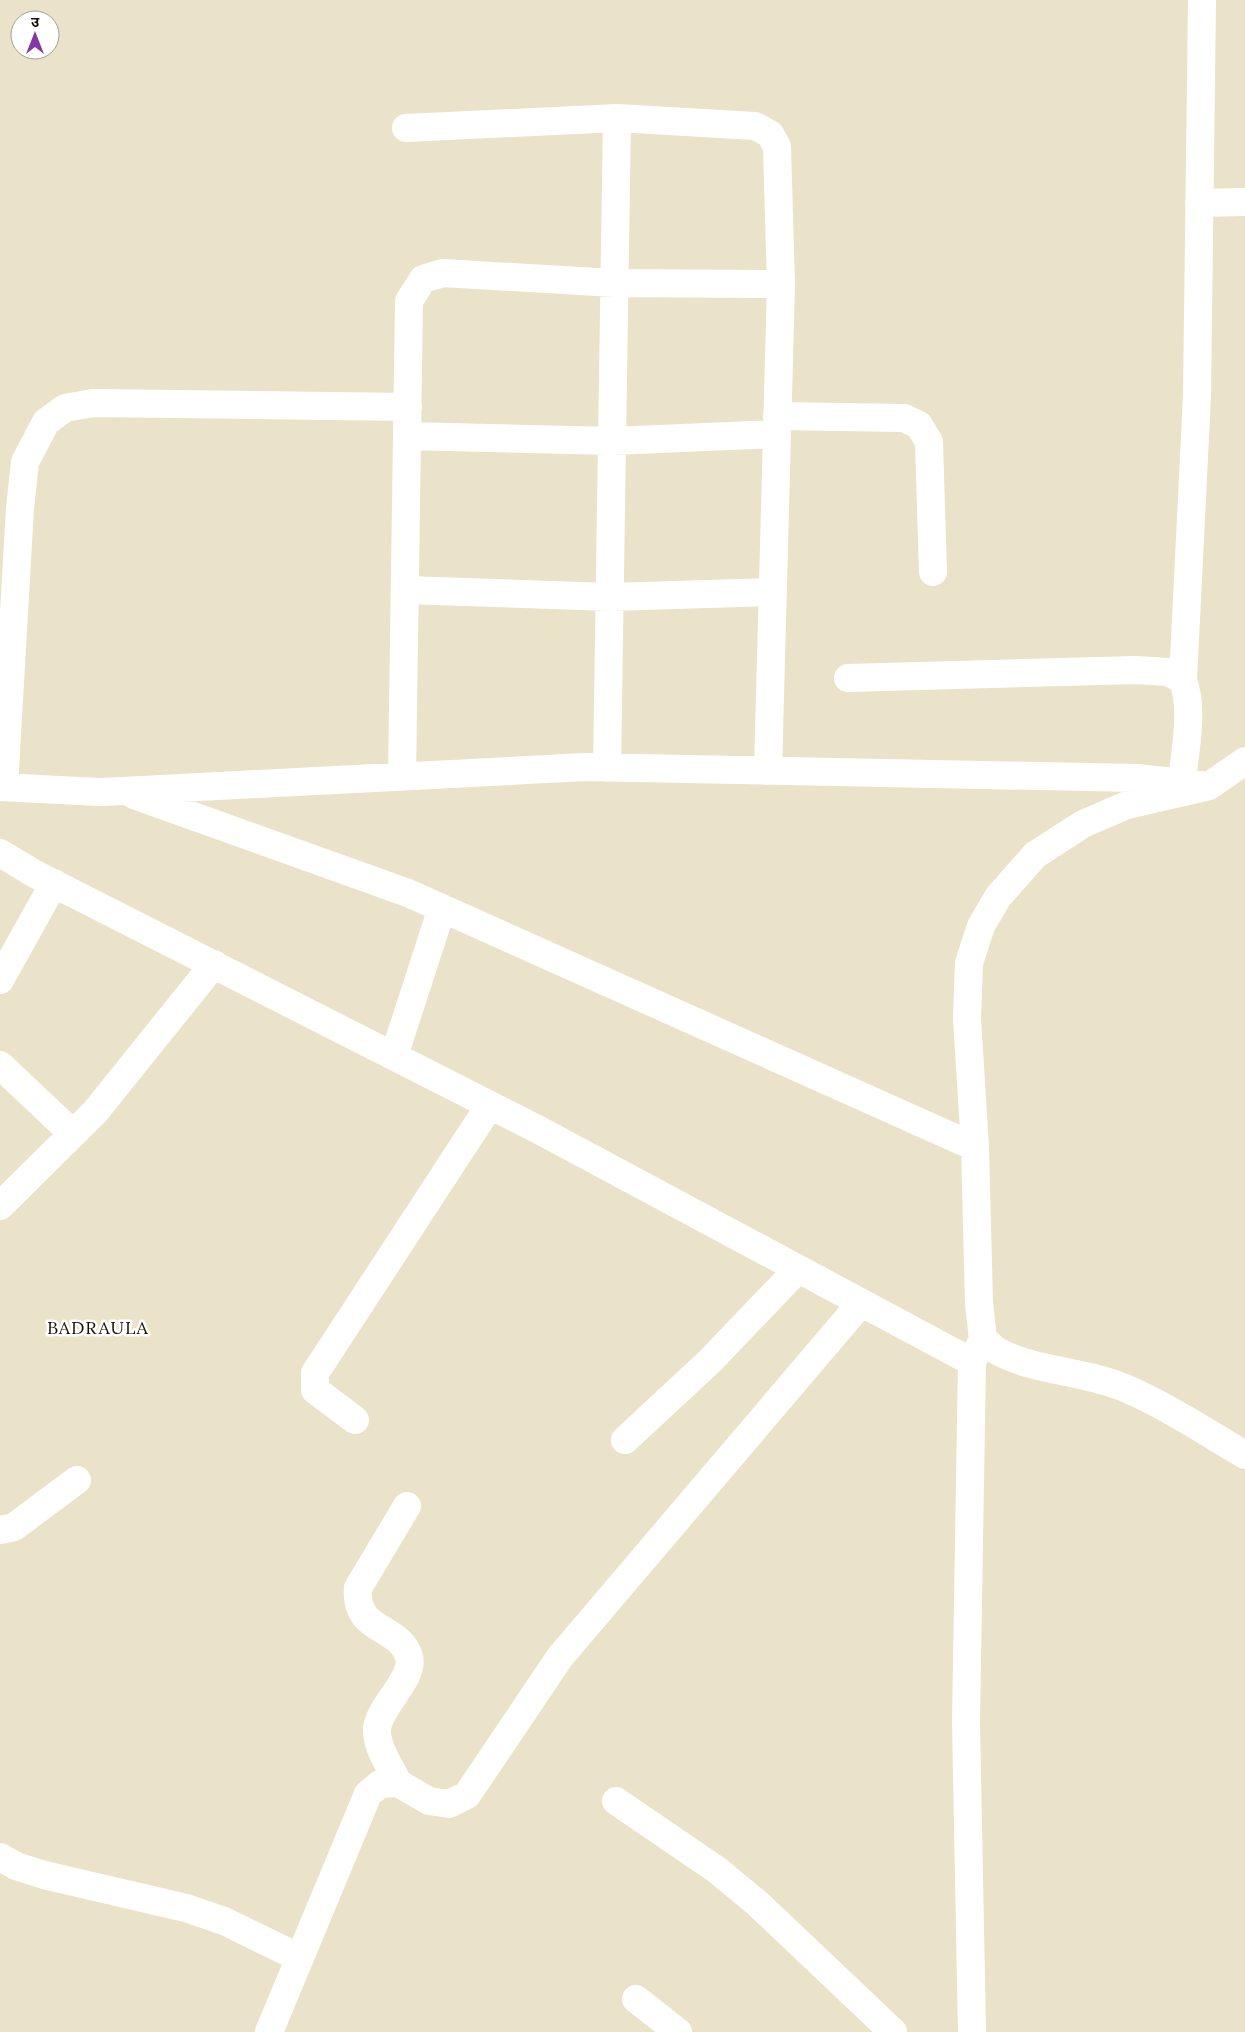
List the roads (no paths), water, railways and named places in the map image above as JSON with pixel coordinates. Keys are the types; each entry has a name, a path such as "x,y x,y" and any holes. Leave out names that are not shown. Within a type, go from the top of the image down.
{"street":[{"path":"1182,782 1188,708 1188,693 1183,680 1197,396 1202,0"},
{"path":"406,128 617,118 755,126 770,134 778,147 781,284 768,771"},
{"path":"607,768 617,118"},
{"path":"1199,203 1245,202"},
{"path":"402,777 409,302 423,279 443,273 614,283 781,284"},
{"path":"408,407 93,403 65,408 46,422 26,462 20,508 2,787 99,792 585,767 1136,778 1210,786"},
{"path":"407,436 612,440 777,425 904,418 919,425 929,442 933,572"},
{"path":"405,590 610,597 773,592"},
{"path":"848,678 1136,670 1168,672 1183,680"},
{"path":"972,2032 966,1722 979,1304 975,1147 967,1018 969,963 981,926 998,896 1035,855 1083,824 1128,805 1210,786 1245,761"},
{"path":"123,791 408,893 975,1147"},
{"path":"0,853 54,883 490,1105 861,1303 978,1350 999,1352 1031,1364 1124,1388 1179,1416 1245,1455"},
{"path":"0,980 54,883"},
{"path":"394,1056 442,908"},
{"path":"0,1206 73,1134 120,1082 214,964"},
{"path":"0,1065 73,1134"},
{"path":"356,1420 315,1390 315,1373 490,1105"},
{"path":"625,1440 710,1361 798,1269"},
{"path":"407,1506 358,1588 357,1602 364,1616 402,1644 410,1658 409,1670 381,1715 377,1730 382,1749 398,1783 429,1802 449,1804 466,1795 560,1656 861,1303"},
{"path":"0,1530 14,1527 77,1480"},
{"path":"269,2032 368,1794 380,1784 398,1783"},
{"path":"616,1802 731,1881 757,1903 893,2032"},
{"path":"0,1857 16,1866 44,1875 186,1908 224,1921 300,1958"},
{"path":"636,1999 678,2032"}],"district":[{"name":"BADRAULA","path":"98,1327"}]}
